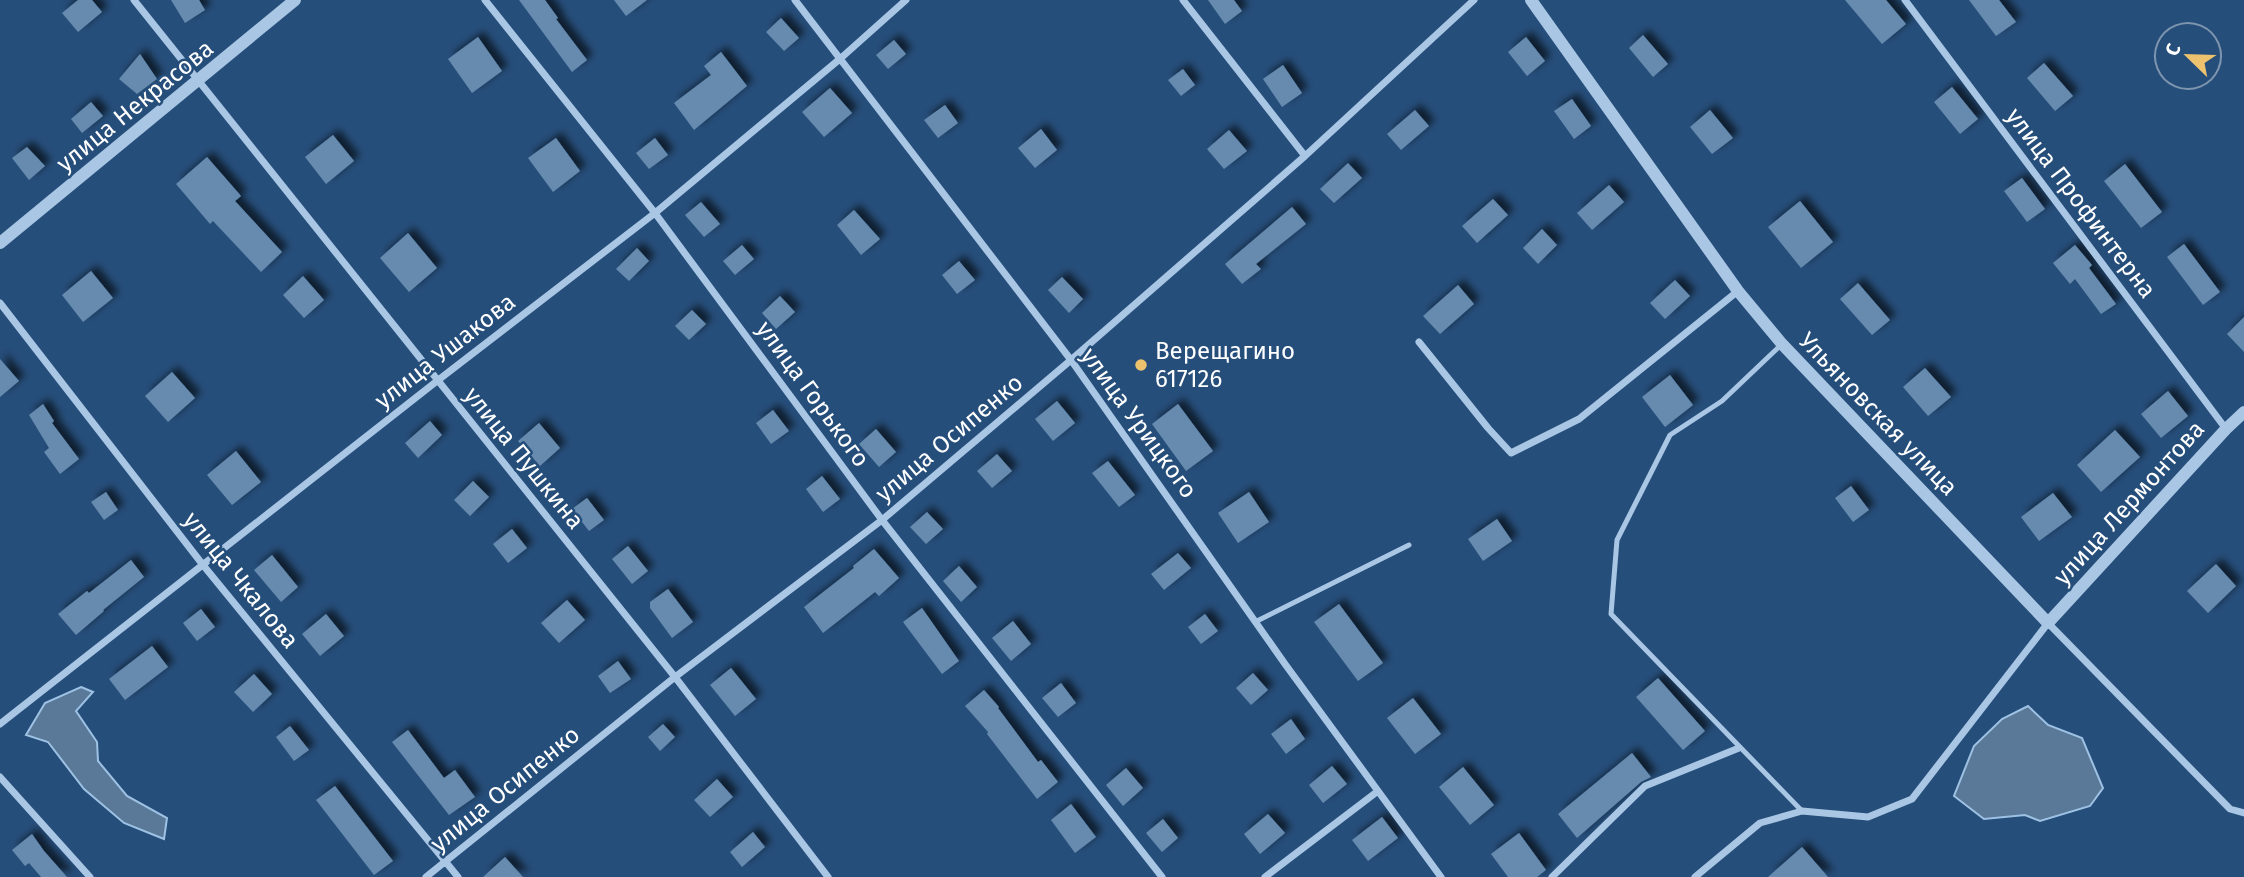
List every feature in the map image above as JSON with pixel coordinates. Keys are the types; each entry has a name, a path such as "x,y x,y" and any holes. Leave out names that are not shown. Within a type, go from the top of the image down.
{"street":[{"name":"улица Пушкина","path":"134,0 675,677 828,877"},
{"name":"улица Некрасова","path":"0,243 295,0"},
{"name":"улица Горького","path":"485,0 655,213 882,520 1163,877"},
{"name":"улица Урицкого","path":"795,0 1071,360 1441,877"},
{"name":"улица Ушакова","path":"0,724 655,213 841,58 906,0"},
{"path":"1183,0 1305,156"},
{"name":"улица Осипенко","path":"426,877 675,677 882,520 1305,156 1474,0"},
{"name":"Ульяновская улица","path":"1531,0 1738,291 1782,344 2048,623 2230,808 2244,813"},
{"name":"улица Профинтерна","path":"1905,0 2226,429"},
{"path":"1419,342 1511,453 1579,419 1738,291"},
{"name":"улица Чкалова","path":"0,303 203,565 458,877"},
{"name":"улица Лермонтова","path":"2048,623 2244,412"},
{"path":"1695,877 1760,823 1802,811 1868,817 1912,799 2048,623"},
{"path":"1552,877 1645,786 1739,748"},
{"path":"0,777 90,877"},
{"path":"1265,877 1378,791"}],"lane":[{"path":"1782,344 1722,401 1670,435 1617,540 1611,614 1802,811"},
{"path":"1257,621 1409,545"}],"water":[{"path":"81,687 93,692 76,711 97,742 98,761 127,796 167,818 164,839 124,823 84,789 48,742 26,735 45,703"},
{"path":"2028,706 2048,725 2082,738 2103,788 2090,806 2040,821 2025,815 1984,819 1954,796 1974,746 2002,719"}],"building":[{"path":"78,0 92,0 102,12 78,32 62,13"},
{"path":"171,0 199,0 205,10 185,23"},
{"path":"519,0 545,0 587,60 572,72"},
{"path":"614,0 647,0 626,16"},
{"path":"1208,0 1234,0 1242,11 1225,24"},
{"path":"1845,0 1886,0 1906,24 1882,44"},
{"path":"1969,0 1999,0 2016,22 1996,36"},
{"path":"781,18 799,38 784,51 766,32"},
{"path":"1643,35 1668,64 1653,77 1629,48"},
{"path":"478,37 502,71 472,93 448,59"},
{"path":"1526,37 1545,61 1527,76 1508,52"},
{"path":"894,40 906,54 888,69 876,55"},
{"path":"721,52 747,86 694,130 674,103 711,75 704,66"},
{"path":"140,54 157,79 137,94 119,79"},
{"path":"2044,63 2073,96 2055,111 2027,78"},
{"path":"1283,65 1302,93 1282,107 1263,79"},
{"path":"1183,69 1195,85 1181,96 1168,80"},
{"path":"1952,87 1978,119 1960,134 1934,102"},
{"path":"830,88 852,113 824,137 802,112"},
{"path":"1572,99 1591,126 1574,139 1554,111"},
{"path":"91,102 103,116 82,133 71,119"},
{"path":"945,105 958,123 938,138 924,120"},
{"path":"1415,110 1429,126 1401,150 1387,134"},
{"path":"1710,110 1733,138 1712,154 1690,127"},
{"path":"1041,129 1057,150 1035,168 1018,148"},
{"path":"1229,130 1247,151 1224,169 1207,149"},
{"path":"333,135 354,161 326,184 305,157"},
{"path":"556,138 580,171 553,192 528,158"},
{"path":"655,138 668,155 649,169 636,153"},
{"path":"27,147 45,166 29,180 12,158"},
{"path":"207,157 241,196 235,201 282,252 261,272 213,221 210,224 176,184"},
{"path":"1348,163 1362,178 1334,203 1320,189"},
{"path":"2125,164 2162,212 2141,228 2104,181"},
{"path":"2022,178 2045,209 2027,222 2004,191"},
{"path":"1609,185 1624,202 1592,230 1577,213"},
{"path":"1493,199 1508,215 1477,243 1462,226"},
{"path":"1800,201 1833,242 1801,268 1768,227"},
{"path":"701,202 720,224 704,237 685,215"},
{"path":"1292,207 1306,224 1256,264 1261,269 1242,284 1225,264"},
{"path":"854,210 880,239 861,255 837,225"},
{"path":"1542,229 1557,245 1538,264 1523,248"},
{"path":"408,233 437,268 409,292 380,258"},
{"path":"2184,244 2220,292 2203,305 2167,257"},
{"path":"742,245 754,259 735,275 723,261"},
{"path":"2075,245 2092,265 2089,268 2116,304 2101,314 2075,279 2070,284 2053,263"},
{"path":"637,248 649,261 629,281 616,269"},
{"path":"959,261 975,280 957,294 942,275"},
{"path":"91,271 113,298 83,322 62,295"},
{"path":"303,276 324,300 304,318 283,295"},
{"path":"1062,277 1083,299 1069,313 1048,290"},
{"path":"1675,280 1690,296 1665,319 1650,303"},
{"path":"1858,283 1890,320 1872,335 1840,299"},
{"path":"1458,285 1474,304 1440,334 1423,316"},
{"path":"780,296 795,312 776,329 762,313"},
{"path":"692,310 706,324 689,340 675,326"},
{"path":"2244,317 2244,352 2227,334"},
{"path":"0,359 19,381 0,397"},
{"path":"1925,368 1951,397 1928,416 1903,387"},
{"path":"172,372 195,398 168,422 145,396"},
{"path":"1670,375 1693,405 1665,427 1642,397"},
{"path":"2168,391 2188,416 2161,438 2141,414"},
{"path":"1057,401 1075,423 1053,441 1035,419"},
{"path":"43,404 54,421 52,423 79,459 60,474 44,452 49,448 29,415"},
{"path":"1178,404 1213,451 1186,471 1152,424"},
{"path":"773,410 789,431 771,444 756,423"},
{"path":"430,421 442,435 418,458 405,443"},
{"path":"539,423 560,448 540,466 518,441"},
{"path":"876,429 896,452 879,467 859,444"},
{"path":"2115,430 2140,457 2101,492 2077,465"},
{"path":"236,451 261,482 232,505 207,475"},
{"path":"997,454 1012,471 992,488 977,471"},
{"path":"1108,461 1135,495 1119,507 1092,473"},
{"path":"822,476 840,499 823,512 806,489"},
{"path":"473,481 489,497 470,516 454,500"},
{"path":"1851,486 1869,510 1853,522 1835,498"},
{"path":"106,492 118,510 104,520 91,502"},
{"path":"1249,492 1269,522 1238,543 1218,513"},
{"path":"2053,493 2072,517 2039,541 2021,517"},
{"path":"587,498 604,520 589,531 572,509"},
{"path":"927,512 943,529 926,544 910,527"},
{"path":"1497,519 1512,541 1483,561 1468,539"},
{"path":"512,529 527,548 508,563 493,544"},
{"path":"628,546 648,571 632,584 612,559"},
{"path":"874,549 899,578 879,596 875,592 823,633 804,607"},
{"path":"1178,553 1191,568 1164,590 1151,574"},
{"path":"272,555 298,587 281,602 254,570"},
{"path":"131,560 144,577 76,635 58,614"},
{"path":"2216,564 2236,586 2208,613 2187,591"},
{"path":"959,566 977,587 961,602 943,581"},
{"path":"668,589 693,622 672,638 650,608 650,602"},
{"path":"567,600 585,620 559,643 541,623"},
{"path":"1339,604 1383,663 1358,681 1314,622"},
{"path":"922,608 959,661 942,674 903,622"},
{"path":"201,609 215,627 197,641 183,623"},
{"path":"326,614 344,636 320,656 302,634"},
{"path":"1205,614 1218,631 1201,644 1188,627"},
{"path":"1013,621 1031,644 1011,661 992,638"},
{"path":"152,646 168,667 125,700 109,679"},
{"path":"618,661 631,679 610,693 598,676"},
{"path":"731,668 756,699 735,716 710,685"},
{"path":"1253,673 1268,690 1251,705 1236,688"},
{"path":"254,674 272,694 253,712 234,692"},
{"path":"1658,678 1705,731 1683,750 1636,697"},
{"path":"1061,683 1076,703 1058,717 1042,698"},
{"path":"984,690 1038,762 1041,760 1058,782 1037,799 988,732 965,706"},
{"path":"1413,698 1441,734 1415,754 1387,718"},
{"path":"1291,719 1305,739 1286,754 1271,734"},
{"path":"663,724 675,737 660,751 648,737"},
{"path":"290,726 309,750 294,761 276,737"},
{"path":"408,730 444,778 455,770 475,797 449,815 392,742"},
{"path":"1632,753 1651,777 1641,782 1577,838 1558,814"},
{"path":"1332,766 1347,784 1323,803 1309,785"},
{"path":"1463,767 1494,805 1470,825 1439,787"},
{"path":"1126,768 1143,788 1123,806 1106,785"},
{"path":"717,779 733,797 710,817 694,800"},
{"path":"335,786 393,861 374,875 316,800"},
{"path":"1071,804 1096,837 1075,853 1051,820"},
{"path":"1268,814 1285,833 1260,854 1244,834"},
{"path":"1382,817 1398,838 1368,861 1352,840"},
{"path":"1163,819 1178,838 1162,852 1146,833"},
{"path":"753,832 765,847 742,867 730,852"},
{"path":"1519,833 1546,870 1537,877 1508,877 1491,854"},
{"path":"32,834 67,877 41,877 29,863 25,866 12,850"},
{"path":"1802,847 1828,877 1768,877"},
{"path":"505,857 523,877 483,877"}],"place":[{"name":"Верещагино 617126","path":"1141,365"}]}
